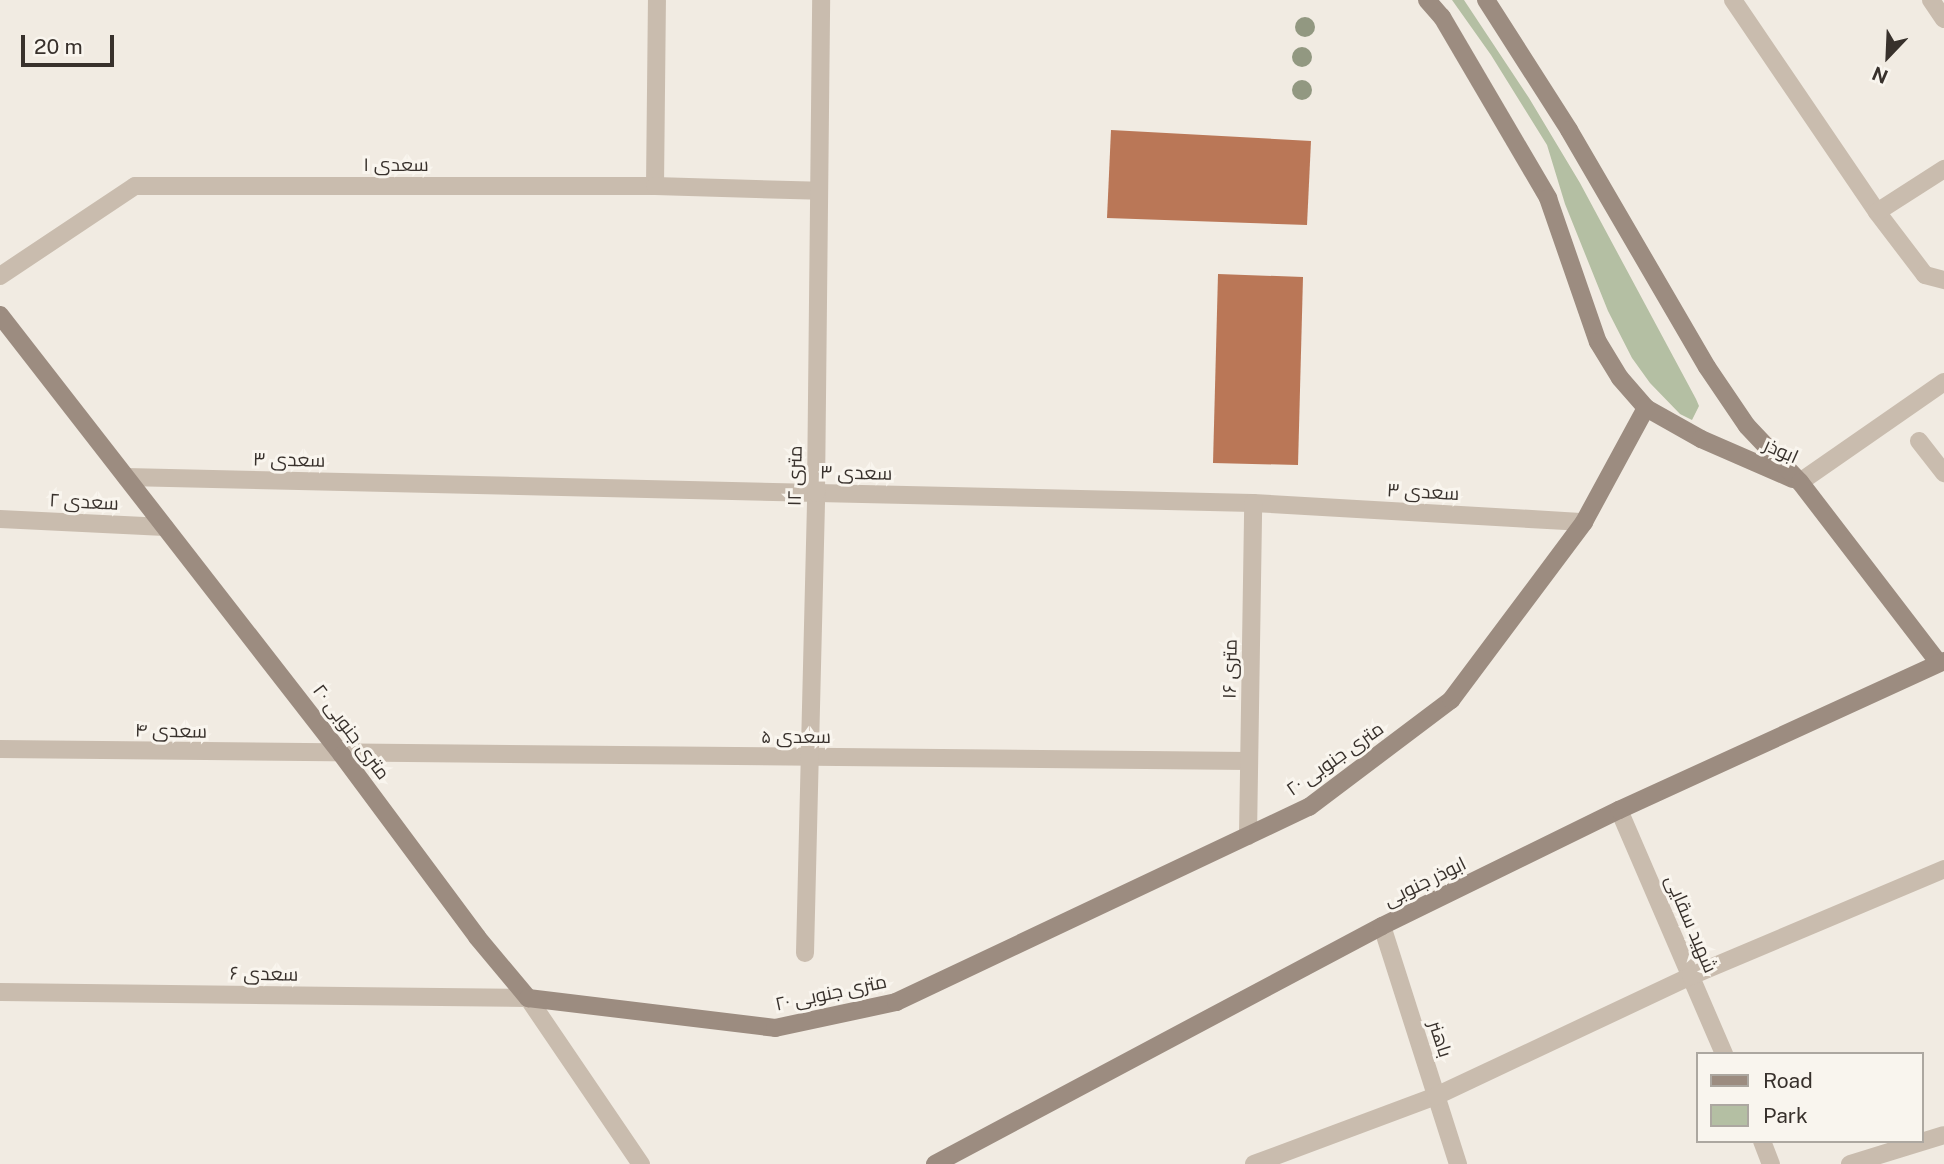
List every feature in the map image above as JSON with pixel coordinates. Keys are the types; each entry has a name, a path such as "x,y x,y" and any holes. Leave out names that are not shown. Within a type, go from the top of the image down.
{"street":[{"name":"۱۲ متری","path":"805,953 816,493 821,0"},
{"name":"ابوذر","path":"1427,0 1442,17 1548,198 1598,342 1620,377 1646,408 1701,439 1800,482"},
{"name":"ابوذر","path":"1486,0 1569,130 1707,366 1747,426 1800,482"},
{"path":"1733,0 1877,212 1925,275 1944,280"},
{"path":"1931,0 1944,19"},
{"path":"655,186 657,1"},
{"path":"1877,212 1944,169"},
{"name":"سعدی ۱","path":"0,276 135,186 655,186 819,191"},
{"name":"۲۰ متری جنوبی","path":"0,315 342,755 477,937 528,998 775,1028 896,1002 1309,807 1451,700 1584,522 1646,408"},
{"path":"1941,662 1800,482 1944,382"},
{"path":"1919,441 1944,473"},
{"name":"سعدی ۳","path":"126,477 1254,503 1584,522"},
{"name":"۱۶ متری","path":"1248,836 1254,503"},
{"name":"سعدی ۲","path":"0,519 165,527"},
{"name":"ابوذر جنوبی","path":"935,1164 1382,926 1619,810 1941,662"},
{"name":"سعدی ۴","path":"0,749 342,755"},
{"name":"سعدی ۵","path":"342,755 1249,761"},
{"name":"شهید سقایی","path":"1619,810 1723,1052"},
{"path":"1254,1164 1436,1096 1691,976 1944,869"},
{"name":"باهنر","path":"1382,926 1458,1164"},
{"name":"سعدی ۶","path":"0,992 528,998"},
{"path":"528,998 641,1164"},
{"path":"1923,1141 1944,1135"},
{"path":"1763,1143 1771,1164"},
{"path":"1850,1164 1918,1143"}],"green space":[{"path":"1452,0 1464,0 1529,98 1580,183 1696,399 1699,406 1692,420 1680,414 1650,383 1632,358 1608,311 1565,204 1547,145 1491,55"}],"building":[{"path":"1111,130 1311,141 1307,225 1107,218"},
{"path":"1218,274 1303,277 1298,465 1213,463"}]}
